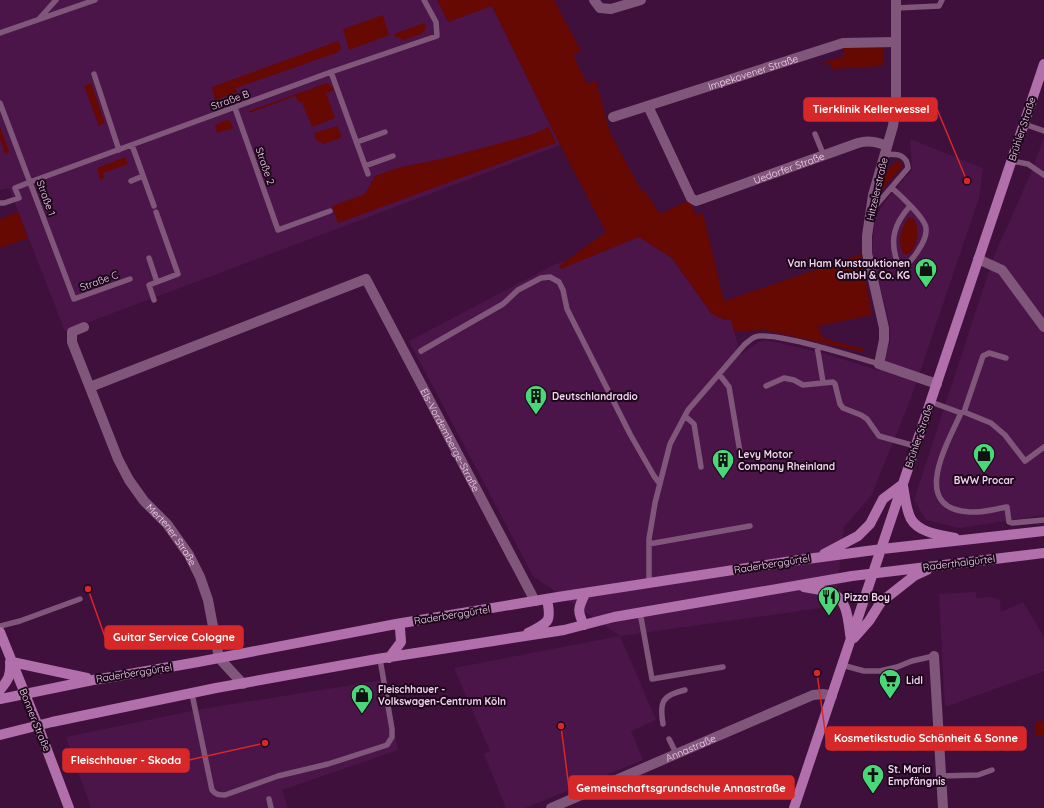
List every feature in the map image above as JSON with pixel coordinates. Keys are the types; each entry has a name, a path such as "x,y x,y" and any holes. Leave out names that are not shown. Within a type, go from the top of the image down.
{"main road":[{"name":"Brühler Straße","path":"794,808 1044,64"},
{"path":"819,557 858,536 870,524 883,499 903,484 910,518 916,526 925,531 961,539"},
{"path":"882,549 1044,530"},
{"name":"Raderberggürtel","path":"0,699 92,680 219,658 396,624 649,583 882,549"},
{"name":"Raderthalgürtel","path":"873,574 1044,553"},
{"path":"851,641 870,621 880,602 914,576 937,566"},
{"path":"0,735 243,684 385,658 584,625 640,612 798,585 873,574"},
{"path":"798,585 832,593 843,603 847,613 851,641"},
{"path":"584,625 578,607 585,594"},
{"path":"520,636 549,620 550,614 547,600"},
{"path":"385,658 401,642 400,628 396,624"},
{"name":"Bonner Straße","path":"1,636 38,726 69,808"},
{"path":"0,690 7,681 11,672 11,659 92,680"}],"street":[{"path":"594,0 600,8 611,10 641,0"},
{"name":"Hitzelerstraße","path":"879,364 884,340 884,328 867,253 867,236 874,195 893,126 896,104 896,4"},
{"name":"Impekovener Straße","path":"613,117 843,43 896,42"},
{"name":"Uedorfer Straße","path":"648,106 691,198 696,201 867,141 880,143 886,150"},
{"path":"978,259 1002,270 1044,327"},
{"name":"Els-Vordemberge-Straße","path":"90,387 366,279 530,588 535,601"},
{"name":"Mertener Straße","path":"84,327 72,332 72,342 118,459 129,480 144,501 167,524 190,555 208,600 219,658"},
{"path":"879,364 937,384"},
{"path":"934,656 943,808"},
{"path":"219,658 243,684"},
{"name":"Annastraße","path":"551,808 813,695 823,694 832,696"}],"lane":[{"path":"38,20 56,0"},
{"path":"0,33 95,0"},
{"name":"Straße B","path":"0,203 19,198 15,188 30,182 331,72 437,36 436,22 424,0"},
{"path":"896,4 939,6 942,0"},
{"path":"331,72 368,174"},
{"path":"94,74 119,150"},
{"name":"Straße 1","path":"0,103 74,299"},
{"name":"Straße 2","path":"235,108 278,230 330,211"},
{"path":"1024,124 1044,131"},
{"path":"357,142 385,132"},
{"path":"815,134 824,156"},
{"path":"132,145 154,206"},
{"path":"871,212 908,168 908,163 902,156 886,150"},
{"path":"365,166 393,156"},
{"path":"1012,161 1028,164 1044,176"},
{"path":"131,180 143,176"},
{"path":"892,188 904,199 922,219 926,228 924,240 912,260 905,266 898,264 894,254 894,241 897,225 910,206"},
{"path":"154,300 149,286 178,274 156,212"},
{"path":"149,258 157,282"},
{"path":"421,351 503,304 518,290 541,278 550,277 556,279 563,290 567,309 630,434 660,484"},
{"name":"Straße C","path":"74,299 130,279"},
{"path":"649,583 649,544 655,503 670,444 688,410 745,344 755,337 768,335 817,346 879,364"},
{"path":"817,346 822,382"},
{"path":"1006,358 989,353 983,356 962,412 943,455 938,470 936,487 939,498 948,506 957,510 972,512 1007,507 1009,522 1044,520"},
{"path":"719,374 729,386 740,452"},
{"path":"766,386 784,378 794,380 803,385 830,381 835,384 842,408 861,414 867,419 879,436 915,446"},
{"path":"931,402 991,423 1005,435 1025,461 1044,447"},
{"path":"685,416 694,424 701,467"},
{"path":"649,544 750,526"},
{"path":"0,626 20,621 80,599"},
{"path":"640,612 652,679 723,667"},
{"path":"842,665 864,671 880,671 897,667 912,660 934,656"},
{"path":"192,694 212,790 215,794 226,796 278,776 328,764 387,745 392,737 392,729 385,658"},
{"path":"663,724 662,708 667,696 672,693 685,690"},
{"path":"669,739 676,753"},
{"path":"941,776 978,775 992,770"},
{"path":"269,800 272,808"}],"shaded area":[{"path":"0,0 437,0 448,22 492,6 560,145 65,331 9,188 0,190"},
{"path":"437,0 554,0 581,51 573,55 587,84 596,81 610,133 641,190 645,191 660,214 689,200 696,215 703,213 724,301 861,254 872,315 818,326 823,338 864,349 863,352 765,330 734,332 731,319 721,318 711,313 672,258 639,237 561,269 559,266 606,232 560,145 492,6 448,22"},
{"path":"383,15 389,35 349,50 343,29"},
{"path":"424,23 425,29 421,34 401,41 400,37 395,37 394,34"},
{"path":"338,41 341,48 339,52 236,88 237,92 215,100 212,87"},
{"path":"883,47 883,66 832,69 830,63 825,65 824,62 845,56 842,48"},
{"path":"91,83 105,123 99,126 84,86"},
{"path":"327,83 334,90 326,93 335,118 312,127 302,102 300,103 295,96 249,113 249,111"},
{"path":"226,120 230,121 233,128 217,133 215,125"},
{"path":"337,126 342,137 324,144 316,140 314,133"},
{"path":"0,127 9,151 5,154 0,139"},
{"path":"549,127 556,143 338,223 332,206 365,194 375,176 397,168 445,158 530,135"},
{"path":"1044,138 1044,515 959,528 926,520 914,500 994,256 1031,173"},
{"path":"910,139 983,168 979,198 911,398 871,496 844,527 835,606 620,636 533,576 409,341 554,265 639,237 672,258 711,313 724,320 731,319 740,355 759,342 766,340 826,354 880,371 890,342 890,326 872,252 875,218 886,200 912,170"},
{"path":"125,157 128,164 103,173 104,178 100,180 97,168"},
{"path":"896,162 901,162 902,167 888,182 881,193 879,193 889,168"},
{"path":"18,212 28,238 0,248 0,219"},
{"path":"909,217 912,217 917,226 917,238 913,249 910,253 905,255 902,252 900,238 902,229"},
{"path":"976,592 976,598 991,597 1000,600 1001,612 1023,602 1044,637 1044,671 945,707 939,594"},
{"path":"620,636 656,720 631,731 643,760 525,808 506,808 484,754 490,751 454,668"},
{"path":"383,680 398,750 282,790 288,808 91,808 66,737 196,710"},
{"path":"1036,722 1044,722 1044,736 1035,736"}],"place":[{"name":"Tierklinik Kellerwessel","path":"967,181"},
{"name":"Van Ham Kunstauktionen GmbH & Co. KG","path":"926,288"},
{"name":"Deutschlandradio","path":"536,416"},
{"name":"BWW Procar","path":"984,474"},
{"name":"Levy Motor Company Rheinland","path":"723,480"},
{"name":"Guitar Service Cologne","path":"88,589"},
{"name":"Pizza Boy","path":"829,616"},
{"name":"Kosmetikstudio Schönheit & Sonne","path":"817,673"},
{"name":"Lidl","path":"890,700"},
{"name":"Fleischhauer - Volkswagen-Centrum Köln","path":"362,714"},
{"name":"Gemeinschaftsgrundschule Annastraße","path":"561,726"},
{"name":"Fleischhauer - Skoda","path":"265,743"},
{"name":"St. Maria Empfängnis","path":"873,794"}]}
